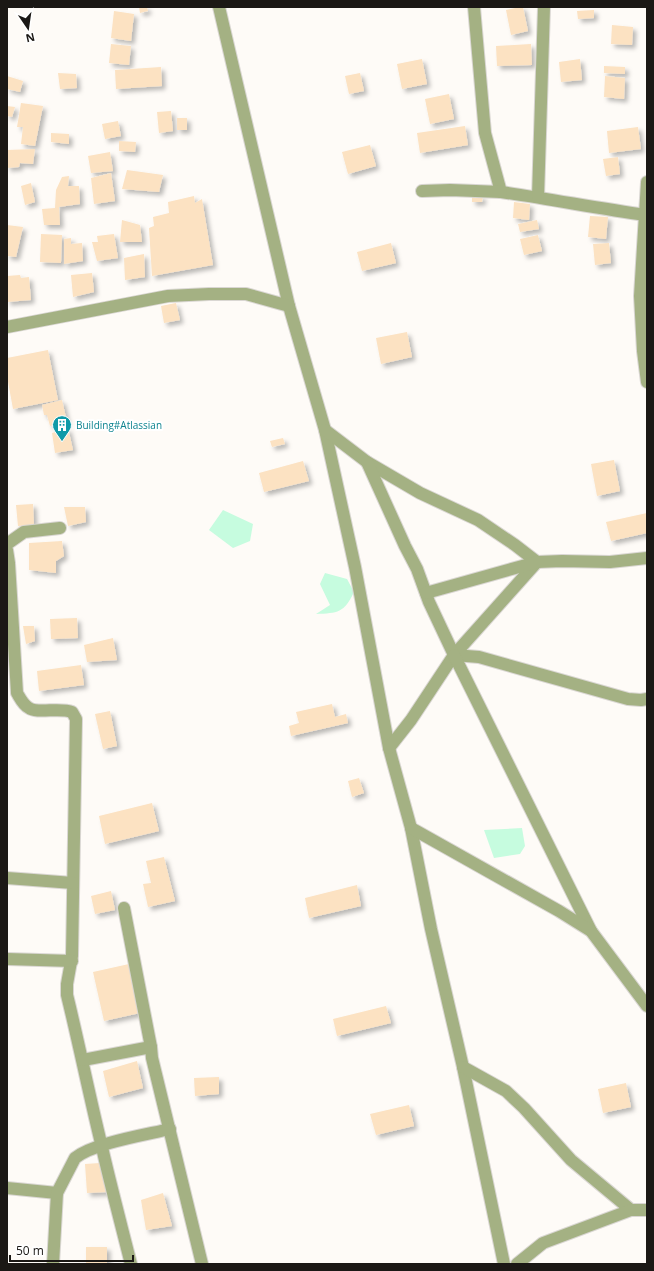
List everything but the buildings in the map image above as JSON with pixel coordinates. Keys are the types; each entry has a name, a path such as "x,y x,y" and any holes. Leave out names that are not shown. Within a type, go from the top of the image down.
{"street":[{"path":"219,7 289,306 325,430 355,567 390,748 411,828 431,929 463,1067 504,1264"},
{"path":"474,7 485,133 501,192"},
{"path":"538,197 544,7"},
{"path":"647,182 640,296 644,316 643,351 647,382"},
{"path":"422,191 450,190 501,192 645,215"},
{"path":"7,327 168,296 246,294 289,306"},
{"path":"325,430 367,462 409,488 478,520 537,562"},
{"path":"367,462 417,569 426,593 454,655 591,931 647,1006"},
{"path":"7,544 24,532 60,528"},
{"path":"7,550 17,693 26,706 32,710 66,710 72,712 76,719 72,961 67,984 67,995 83,1060 101,1145 132,1264"},
{"path":"426,593 537,562 610,562 647,558"},
{"path":"390,748 411,720 454,655 537,562"},
{"path":"454,655 479,657 628,699 647,699"},
{"path":"411,828 559,911 591,931"},
{"path":"7,878 73,883"},
{"path":"124,908 152,1058 202,1264"},
{"path":"7,959 72,961"},
{"path":"83,1060 151,1047"},
{"path":"463,1067 506,1091 524,1108 571,1160 631,1210"},
{"path":"52,1264 57,1193 75,1158 101,1145 170,1129"},
{"path":"7,1188 57,1193"},
{"path":"517,1264 543,1243 631,1210 647,1210"}],"green space":[{"path":"223,510 253,524 250,541 233,548 209,530"},
{"path":"325,573 347,579 354,592 347,604 340,610 330,613 316,614 330,605 320,584"},
{"path":"522,828 525,846 520,854 494,858 484,830"}],"place":[{"name":"Building#Atlassian","path":"62,442"}]}
